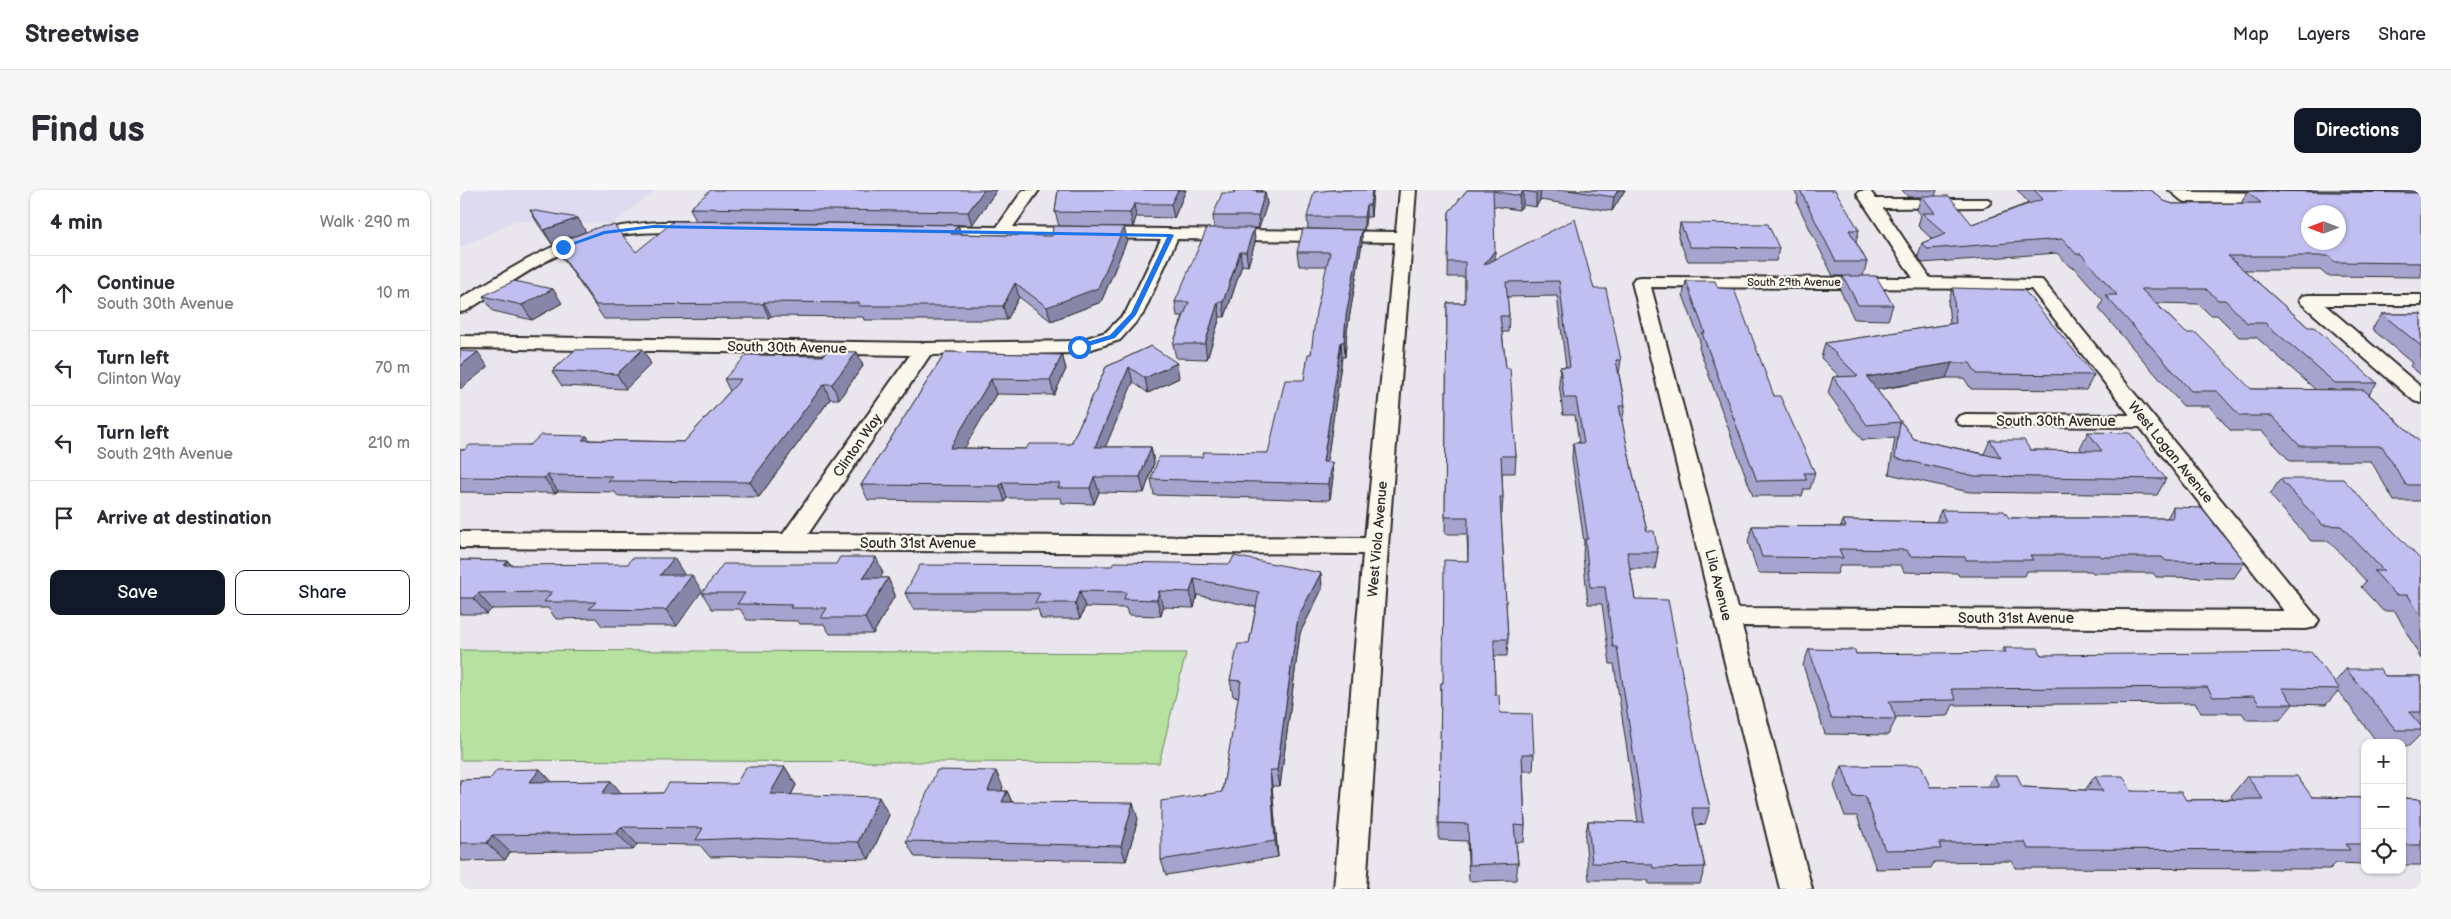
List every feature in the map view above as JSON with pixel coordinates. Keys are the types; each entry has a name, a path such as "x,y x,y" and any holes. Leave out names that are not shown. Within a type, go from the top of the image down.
{"street":[{"path":"1002,232 1032,190"},
{"name":"West Viola Avenue","path":"1350,889 1376,546 1408,190"},
{"path":"2182,194 2294,198"},
{"path":"1868,197 1983,202"},
{"path":"1868,197 1924,282"},
{"path":"460,307 563,247 586,238 612,232 653,227 713,228"},
{"path":"912,230 1404,237"},
{"name":"South 30th Avenue","path":"460,342 924,349 1079,347 1113,336 1134,314 1171,235"},
{"name":"South 29th Avenue","path":"1641,282 2036,284"},
{"name":"Lila Avenue","path":"1641,282 1796,889"},
{"name":"West Logan Avenue","path":"2036,284 2306,620"},
{"path":"2421,300 2308,300 2421,397"},
{"name":"Clinton Way","path":"790,542 924,349"},
{"name":"South 30th Avenue","path":"1966,420 2147,421"},
{"name":"South 31st Avenue","path":"460,540 1376,546"},
{"name":"South 31st Avenue","path":"1727,617 2306,620"}],"shaded area":[{"path":"460,190 656,190 612,224 515,221 460,248"}],"green space":[{"path":"460,650 1186,653 1159,763 460,760"}],"building":[{"path":"711,190 984,190 968,212 690,208"},
{"path":"1058,190 1178,190 1171,204 1134,204 1130,213 1055,212"},
{"path":"1235,190 1265,192 1258,216 1213,216 1222,193 1234,193"},
{"path":"1372,190 1370,205 1366,205 1364,217 1307,217 1314,192"},
{"path":"1467,190 1539,190 1536,193 1523,191 1520,196 1493,191 1495,250 1484,265 1575,219 1594,289 1606,289 1621,360 1616,360 1625,406 1619,406 1647,531 1654,531 1658,552 1627,552 1635,599 1668,600 1700,767 1710,808 1692,808 1705,867 1653,868 1652,864 1592,863 1588,821 1644,822 1617,647 1613,647 1605,587 1590,587 1585,539 1588,539 1573,443 1584,443 1576,398 1564,398 1560,367 1570,367 1559,281 1506,282 1509,316 1500,316 1506,368 1510,368 1516,456 1501,456 1503,497 1500,497 1508,639 1494,639 1495,695 1499,695 1500,713 1532,714 1534,754 1522,754 1525,826 1514,825 1518,863 1469,865 1468,824 1439,823 1444,560 1468,561 1468,517 1445,517 1447,303 1465,303 1465,262 1448,262 1449,212"},
{"path":"1568,190 1618,190 1614,197"},
{"path":"1800,190 1835,190 1859,230 1849,230 1867,262 1836,262"},
{"path":"2034,190 2151,190 2164,201 2173,204 2261,203 2247,191 2421,193 2421,263 2335,262 2328,256 2228,256 2308,327 2314,327 2377,383 2335,383 2265,323 2247,323 2225,300 2218,300 2206,289 2141,289 2186,333 2196,333 2251,389 2364,390 2421,443 2421,485 2406,485 2382,446 2300,446 2272,416 2240,416 2217,391 2191,391 2105,295 2117,295 2081,254 2076,254 2063,239 1927,249 1922,243 1946,234 1922,213 1935,213 1922,196 1949,196 1972,224 2043,199"},
{"path":"530,210 578,218 544,230"},
{"path":"674,221 958,225 951,234 1052,236 1053,226 1124,227 1098,288 1047,307 1015,283 1003,306 858,306 860,303 764,302 763,304 596,305 554,244 599,227 614,225 636,252"},
{"path":"1680,223 1768,224 1779,248 1690,247"},
{"path":"1207,228 1254,228 1246,252 1240,252 1223,302 1218,302 1205,344 1173,344 1189,302 1175,302"},
{"path":"1303,229 1362,230 1346,316 1344,342 1341,342 1323,462 1332,462 1329,484 1151,479 1159,457 1202,457 1204,452 1268,453 1285,380 1304,380 1308,354 1311,354 1316,312 1330,252 1297,252"},
{"path":"1843,276 1876,276 1893,305 1858,305"},
{"path":"514,281 553,289 522,305 483,296"},
{"path":"1686,281 1715,281 1718,288 1734,289 1774,396 1780,396 1815,473 1804,473 1807,480 1757,481 1702,333 1705,333"},
{"path":"1953,288 2024,290 2094,375 1977,374 1970,363 1952,363 1867,377 1914,439 2001,458 1990,440 2024,440 2030,450 2102,451 2088,432 2130,433 2166,479 1975,476 1895,458 1900,422 1867,425 1833,377 1858,376 1825,343 1956,323"},
{"path":"2382,314 2421,314 2421,346"},
{"path":"1151,346 1177,363 1145,378 1129,367 1095,447 1151,447 1140,477 1094,477 1090,488 1058,488 1060,483 1002,482 1000,486 861,485 946,352 1062,355 1050,380 991,379 950,448 1026,449 1029,444 1071,444 1106,367"},
{"path":"643,349 617,374 552,371 575,350"},
{"path":"460,351 478,352 460,366"},
{"path":"827,351 857,352 832,384 824,384 750,482 608,481 612,476 547,475 544,478 460,477 460,450 464,450 470,445 530,445 541,435 587,436 582,440 684,442 741,379 724,379 747,355 823,356"},
{"path":"2280,479 2343,479 2421,560 2421,617 2408,595 2396,595 2374,571 2384,571 2341,526 2323,525"},
{"path":"2173,507 2201,508 2245,562 2166,561 2162,557 2102,557 2100,555 2030,555 2033,560 1966,560 1965,557 1910,556 1907,550 1839,549 1843,558 1762,557 1752,526 1846,527 1843,520 1946,522 1941,510 2004,511 2009,518 2173,518"},
{"path":"1234,556 1321,573 1298,617 1277,770 1270,770 1275,841 1161,860 1161,801 1222,792 1241,681 1230,680 1238,644 1249,644 1259,592 1194,579 1190,592 1159,591 1157,600 1124,599 1126,592 1080,591 1075,603 1035,603 1040,593 905,593 920,565 1112,566 1114,562 1230,564"},
{"path":"840,557 876,557 863,578 888,578 865,618 821,618 827,608 790,608 792,605 737,604 745,593 702,593 723,564 836,564"},
{"path":"632,558 674,558 660,575 692,575 666,610 589,609 596,602 544,602 552,592 478,593 473,598 460,598 460,560 508,561 504,565 628,564"},
{"path":"2004,648 2038,648 2041,655 2311,652 2340,689 2282,688 2293,704 2259,704 2254,696 2213,697 2207,687 1951,689 1956,700 1889,701 1896,719 1831,718 1809,649 1855,650 1856,654 2006,652"},
{"path":"2346,669 2380,669 2385,676 2421,676 2421,712 2409,712 2421,726 2421,730 2396,730"},
{"path":"1921,765 1930,787 1999,786 1994,775 2017,775 2022,787 2103,791 2095,776 2123,776 2131,791 2181,792 2186,800 2263,799 2247,776 2297,776 2312,797 2361,798 2361,844 2346,844 2350,850 2028,849 2025,842 1939,843 1941,849 1885,850 1865,796 1853,797 1842,766"},
{"path":"746,767 785,767 770,794 879,797 858,842 745,838 696,840 703,828 621,827 617,833 492,835 487,843 460,843 460,780 490,779 497,770 540,769 530,782 611,781 602,794 663,793 669,783 736,784"},
{"path":"937,770 996,771 988,791 1007,791 1002,802 1133,803 1121,846 906,841"},
{"path":"2406,798 2421,799 2421,845 2406,845"}],"route":[{"path":"563,247 604,233 653,227 1171,235 1134,314 1113,336 1079,347"}]}
